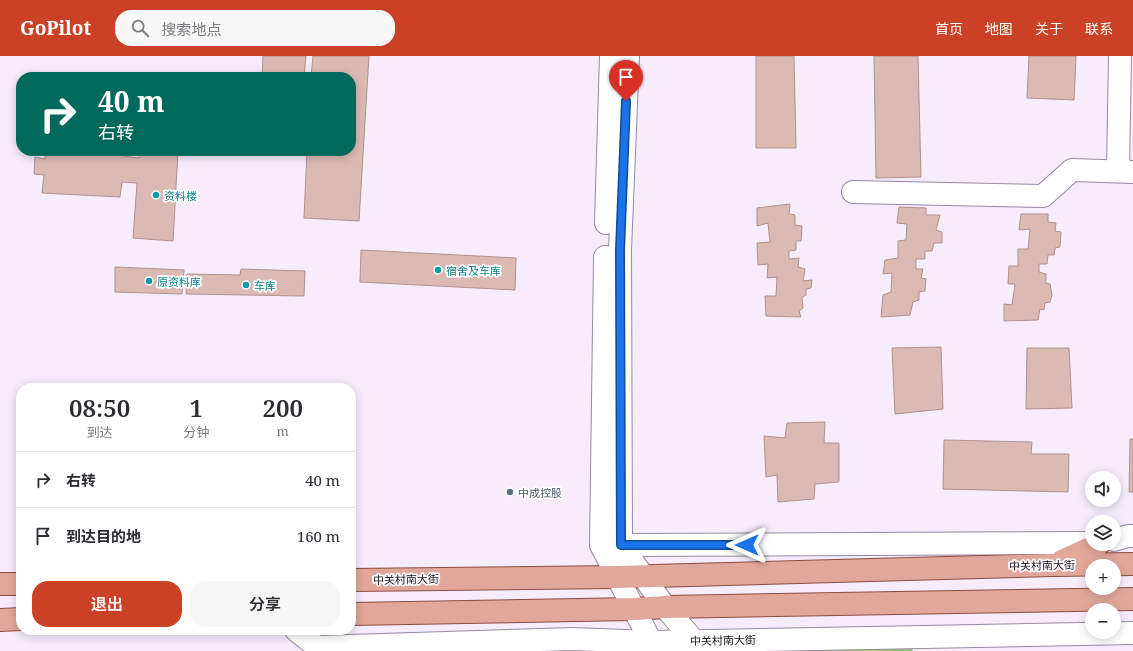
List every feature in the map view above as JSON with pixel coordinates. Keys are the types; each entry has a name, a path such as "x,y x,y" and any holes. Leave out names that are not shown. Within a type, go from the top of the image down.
{"main road":[{"path":"1053,565 1085,551"},
{"name":"中关村南大街","path":"356,580 617,577 1133,564"},
{"path":"0,584 16,584"},
{"path":"356,614 1133,599"},
{"path":"0,620 16,619"}],"street":[{"path":"611,56 605,250 611,545 617,577 652,646"},
{"path":"628,56 620,250 611,545 642,576 694,646"},
{"path":"853,192 1042,196 1072,170 1126,171 1120,56"},
{"path":"1121,538 1133,536"},
{"name":"中关村南大街","path":"611,545 1085,543"},
{"name":"中关村南大街","path":"302,635 318,649 572,639 652,646 694,646 1133,633"}],"green space":[{"path":"908,642 913,651 746,651"}],"building":[{"path":"263,56 306,56 304,72 262,72"},
{"path":"313,56 369,56 359,221 304,218 307,156 356,156 356,72 311,72"},
{"path":"756,56 794,56 796,148 756,148"},
{"path":"874,56 918,56 921,177 876,178"},
{"path":"1029,56 1076,56 1074,100 1027,98"},
{"name":"资料楼","path":"45,156 122,156 139,158 139,156 178,156 173,241 133,238 137,183 122,182 120,197 42,193 44,175 34,174 35,157 45,159"},
{"path":"790,204 789,214 795,215 795,225 802,226 801,241 796,241 796,250 789,251 789,259 799,258 798,267 805,269 803,281 812,280 811,288 806,289 806,295 802,297 803,308 799,311 801,317 766,316 765,296 776,296 777,277 767,278 768,264 758,265 757,243 770,242 768,223 757,226 757,208"},
{"path":"899,207 926,208 926,215 940,215 936,230 942,232 942,243 934,243 932,251 925,251 925,259 916,259 916,269 923,269 921,278 926,279 925,291 919,292 919,300 913,302 910,315 881,317 883,295 891,292 892,273 883,274 885,260 898,258 898,241 906,240 907,224 897,223"},
{"path":"1021,214 1048,214 1048,222 1056,223 1055,231 1061,232 1060,247 1055,248 1054,255 1048,255 1047,264 1039,264 1039,272 1046,274 1046,283 1050,284 1052,295 1050,302 1045,303 1044,310 1040,309 1038,320 1004,321 1004,304 1012,305 1015,284 1008,284 1009,266 1018,266 1018,249 1028,249 1030,229 1019,230"},
{"name":"宿舍及车库","path":"361,250 516,258 515,290 360,282"},
{"name":"原资料库","path":"115,267 184,270 182,294 115,292"},
{"name":"车库","path":"241,269 305,271 304,296 186,294 187,274 240,275"},
{"path":"941,347 943,409 895,414 892,348"},
{"path":"1027,348 1069,348 1072,408 1026,409"},
{"path":"825,422 824,443 839,443 839,482 815,484 814,499 778,502 777,475 766,477 764,436 785,438 787,423"},
{"path":"1130,439 1133,439 1133,492 1129,492"},
{"path":"944,440 1032,442 1031,454 1069,454 1068,492 943,489"}],"place":[{"name":"资料楼","path":"156,195"},
{"name":"宿舍及车库","path":"438,270"},
{"name":"原资料库","path":"149,281"},
{"name":"车库","path":"246,285"},
{"name":"中成控股","path":"510,492"}],"route":[{"path":"626,101 620,250 621,545 747,545"}]}
